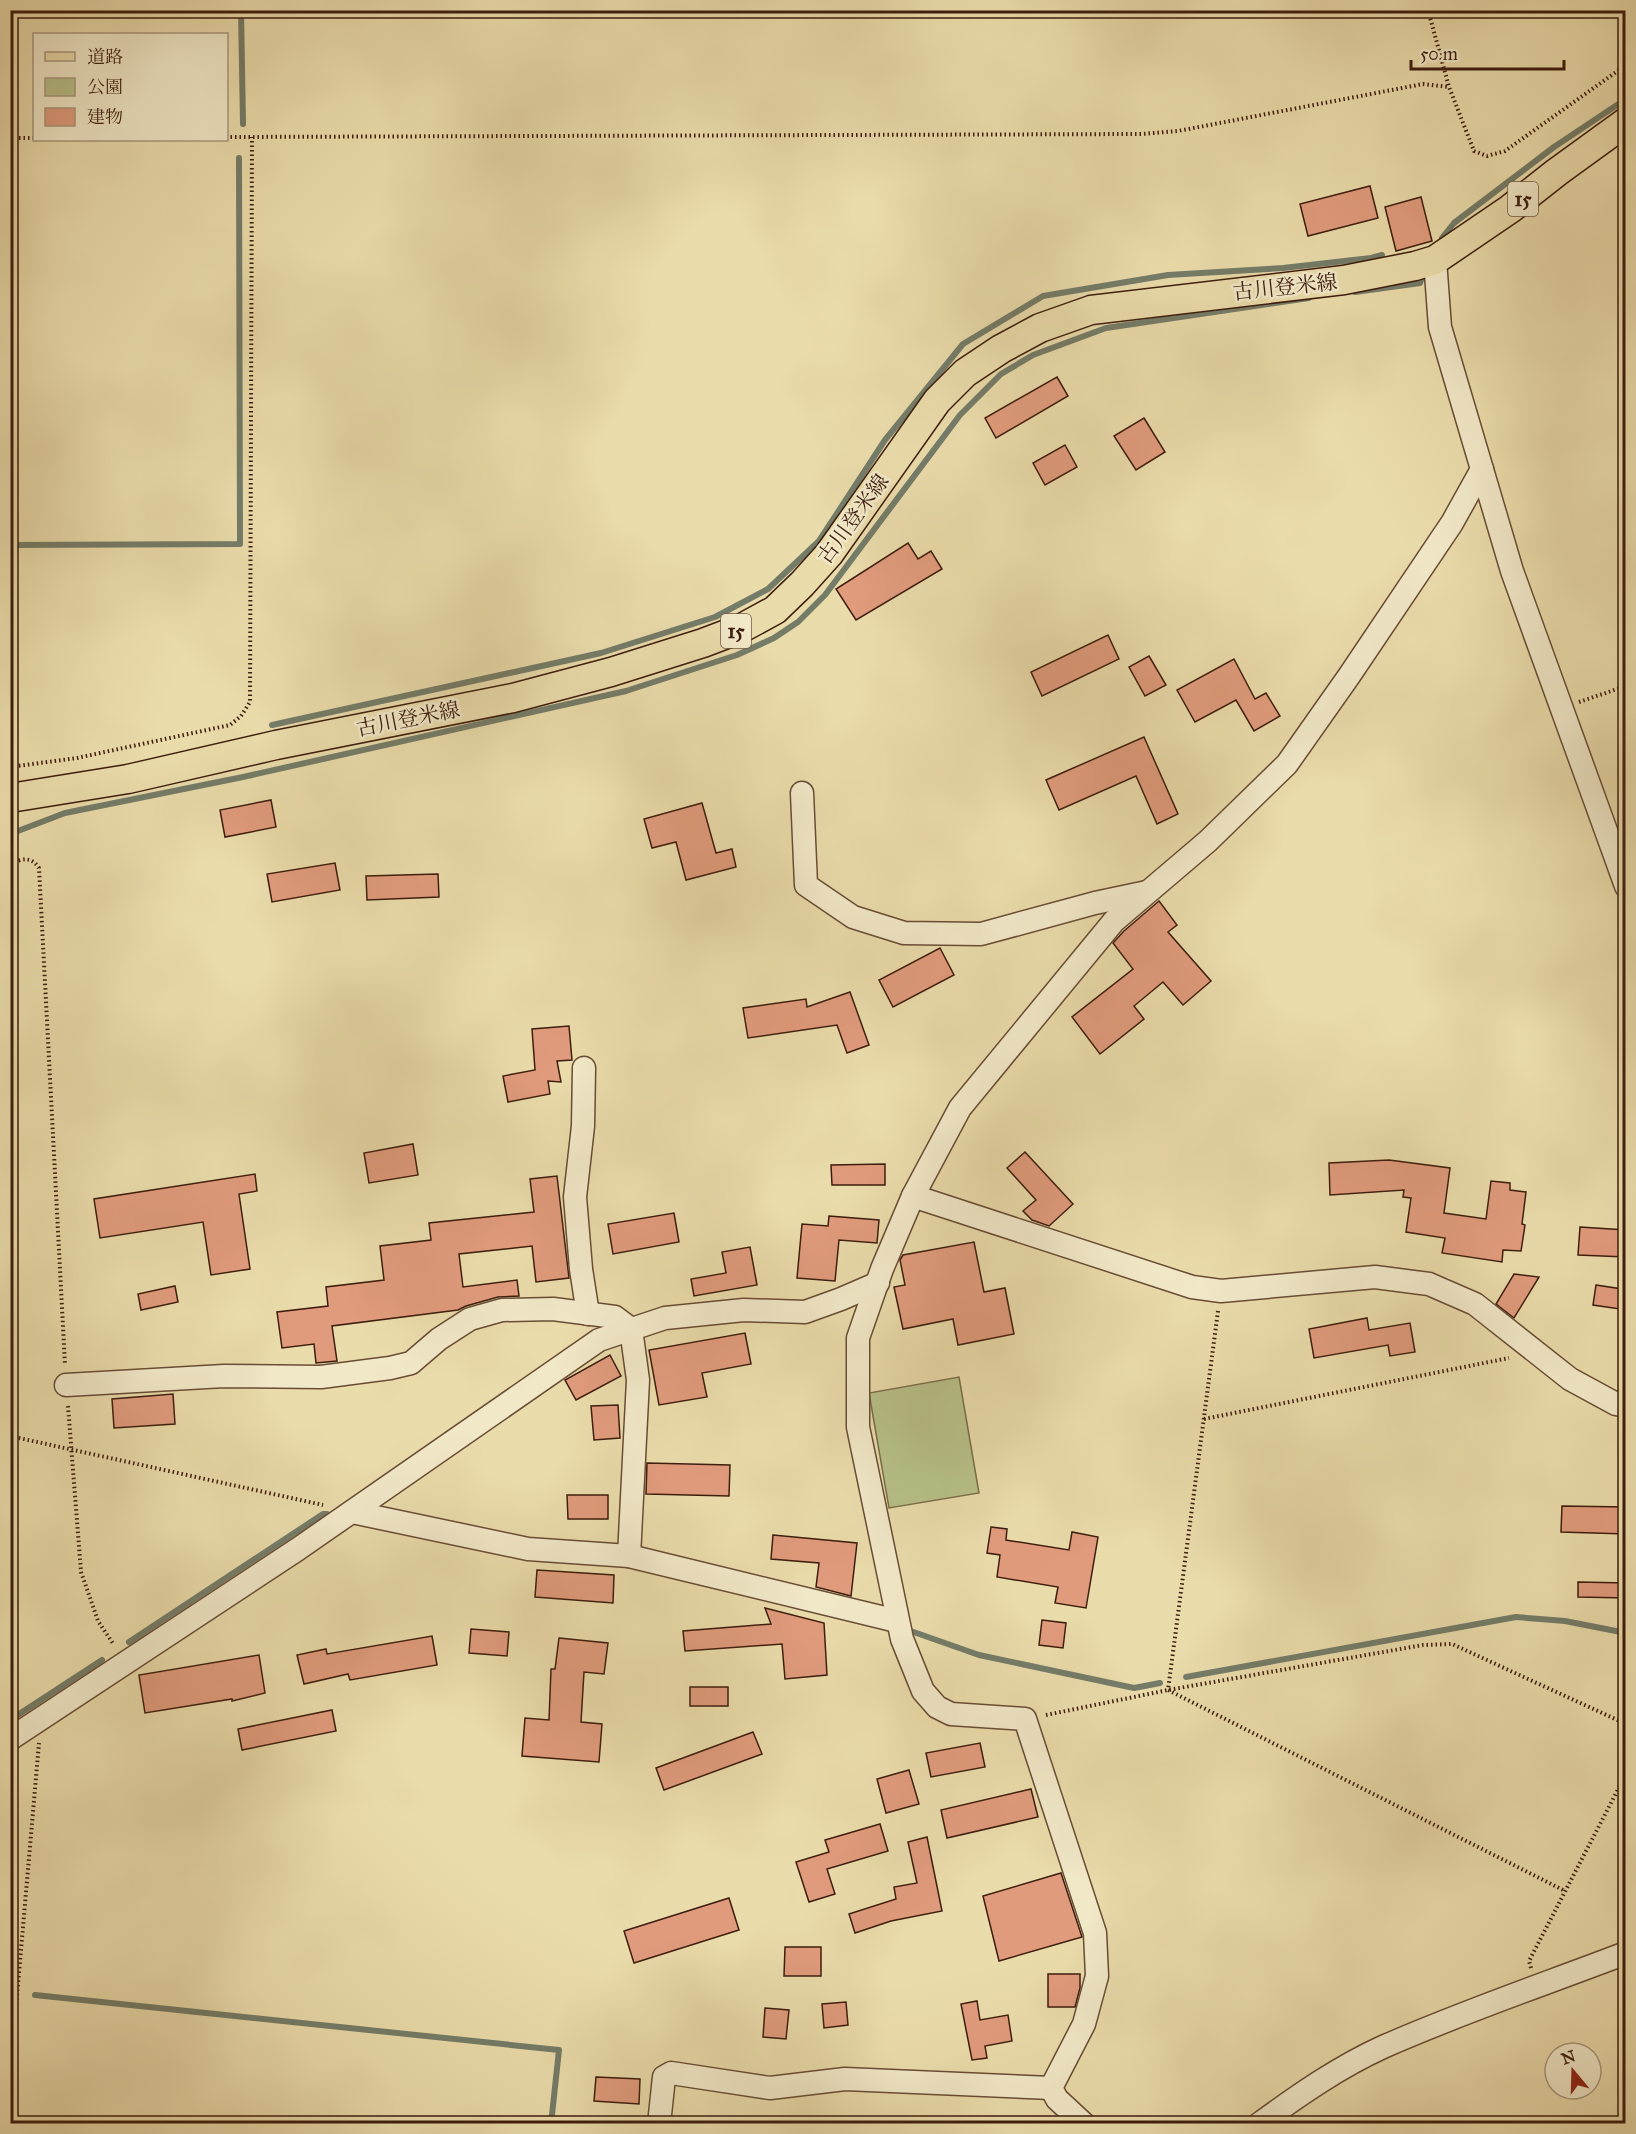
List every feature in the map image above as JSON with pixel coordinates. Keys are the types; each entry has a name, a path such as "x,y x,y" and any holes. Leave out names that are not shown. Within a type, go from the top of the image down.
{"main road":[{"name":"古川登米線","path":"10,798 128,779 276,745 513,698 611,672 703,644 740,629 775,610 795,591 829,554 937,401 965,373 1001,349 1030,334 1091,310 1344,280 1436,260 1510,209 1626,122"}],"street":[{"path":"1436,260 1440,327 1512,571 1626,886"},
{"path":"1052,2088 1084,2024 1097,1976 1095,1933 1024,1719 951,1714 937,1707 923,1691 899,1629 858,1427 858,1338 913,1196 960,1108 1114,921 1208,841 1287,764 1452,523 1482,469"},
{"path":"802,793 806,885 853,917 904,933 981,934 1148,891"},
{"path":"584,1068 583,1126 575,1197 581,1269 588,1314"},
{"path":"913,1196 1192,1287 1221,1291 1375,1277 1429,1284 1475,1304 1570,1379 1616,1404 1626,1406"},
{"path":"10,1739 352,1512 599,1340 665,1318 744,1310 805,1312 878,1283"},
{"path":"66,1385 224,1376 321,1377 411,1363 439,1339 470,1319 502,1310 553,1309 615,1317 631,1329 638,1380 629,1556"},
{"path":"352,1512 528,1549 629,1556 899,1629"},
{"path":"1259,2124 1321,2080 1382,2048 1626,1953"},
{"path":"659,2124 664,2077 671,2073 770,2088 845,2079 1052,2088"},
{"path":"1052,2088 1058,2099 1084,2124"}],"path":[{"path":"1428,10 1449,87 1474,151 1487,156 1505,151 1626,65"},
{"path":"228,137 1142,134 1178,131 1423,84 1449,87"},
{"path":"10,767 77,759 230,725 241,716 250,702 252,137"},
{"path":"10,138 33,138"},
{"path":"1562,708 1626,686"},
{"path":"10,863 25,858 35,862 39,868 66,1385 81,1572 98,1620 126,1663"},
{"path":"1168,1690 1221,1291"},
{"path":"1204,1419 1536,1352"},
{"path":"10,1436 352,1512"},
{"path":"1024,1719 1168,1690 1423,1645 1452,1644 1626,1724"},
{"path":"1168,1690 1565,1891"},
{"path":"10,2076 40,1745 31,1726"},
{"path":"1538,1986 1528,1961 1626,1774"}],"green space":[{"path":"959,1377 979,1493 889,1508 869,1393"}],"building":[{"path":"1370,186 1378,218 1308,236 1300,204"},
{"path":"1421,197 1432,241 1396,251 1385,207"},
{"path":"1057,377 1068,396 996,438 985,418"},
{"path":"1144,418 1165,452 1136,470 1114,436"},
{"path":"1065,445 1077,467 1045,485 1033,463"},
{"path":"908,543 918,559 931,551 942,569 856,620 836,589"},
{"path":"1108,635 1119,659 1042,696 1031,672"},
{"path":"1149,656 1166,685 1145,696 1129,667"},
{"path":"1234,659 1255,699 1266,693 1280,716 1254,731 1236,700 1195,722 1177,690"},
{"path":"1144,737 1178,814 1157,824 1136,776 1059,810 1046,780"},
{"path":"271,800 276,827 225,837 220,810"},
{"path":"702,803 716,853 732,849 736,867 686,880 676,842 652,848 644,819"},
{"path":"335,863 340,890 272,902 267,874"},
{"path":"438,874 439,897 367,900 366,876"},
{"path":"1159,901 1177,925 1168,932 1211,981 1183,1005 1163,982 1134,1006 1144,1019 1100,1054 1072,1017 1133,969 1113,943"},
{"path":"940,948 954,975 893,1007 879,980"},
{"path":"850,992 869,1045 847,1053 837,1025 748,1038 743,1008 806,999 807,1007"},
{"path":"569,1026 572,1060 557,1061 561,1082 548,1081 550,1094 508,1102 503,1076 535,1070 532,1029"},
{"path":"413,1144 418,1175 369,1183 364,1153"},
{"path":"1025,1152 1073,1204 1049,1226 1032,1220 1023,1211 1036,1200 1007,1168"},
{"path":"1389,1160 1450,1168 1444,1213 1486,1219 1491,1181 1510,1183 1510,1190 1526,1192 1521,1251 1503,1250 1502,1262 1442,1253 1445,1238 1406,1232 1411,1198 1403,1197 1404,1190 1330,1195 1329,1163"},
{"path":"885,1164 885,1185 832,1185 831,1165"},
{"path":"255,1174 257,1191 239,1194 250,1269 211,1275 203,1222 100,1238 94,1199"},
{"path":"557,1176 569,1278 536,1282 532,1246 459,1254 463,1287 517,1280 519,1296 498,1297 458,1310 332,1326 337,1361 316,1363 314,1344 282,1348 277,1312 328,1306 326,1287 384,1280 380,1246 431,1240 429,1223 534,1212 530,1179"},
{"path":"674,1213 679,1242 613,1254 608,1224"},
{"path":"829,1216 879,1220 877,1243 839,1240 835,1281 797,1278 802,1224 828,1226"},
{"path":"1580,1227 1626,1230 1626,1257 1578,1255"},
{"path":"974,1242 984,1292 1005,1288 1014,1334 958,1345 953,1319 903,1329 894,1287 905,1285 900,1260 903,1255"},
{"path":"750,1247 757,1285 694,1296 691,1279 726,1273 722,1252"},
{"path":"1514,1274 1539,1277 1514,1318 1496,1304"},
{"path":"1596,1285 1622,1289 1620,1309 1593,1305"},
{"path":"175,1286 178,1302 141,1310 138,1294"},
{"path":"1367,1318 1369,1330 1410,1323 1415,1352 1390,1356 1388,1345 1314,1358 1309,1329"},
{"path":"745,1333 751,1364 702,1373 707,1397 659,1405 649,1350"},
{"path":"610,1355 621,1376 576,1400 565,1380"},
{"path":"173,1394 175,1424 114,1428 112,1399"},
{"path":"618,1405 620,1438 594,1440 591,1406"},
{"path":"647,1463 730,1465 729,1496 646,1494"},
{"path":"567,1495 608,1495 608,1519 568,1519"},
{"path":"1562,1506 1626,1507 1626,1534 1561,1532"},
{"path":"991,1527 1007,1529 1006,1540 1069,1550 1072,1532 1098,1537 1086,1608 1055,1603 1058,1587 997,1577 1000,1555 987,1553"},
{"path":"773,1535 857,1543 851,1596 816,1587 819,1563 771,1559"},
{"path":"537,1570 614,1575 613,1603 535,1597"},
{"path":"1578,1582 1626,1583 1626,1598 1578,1597"},
{"path":"765,1608 824,1623 827,1675 785,1679 782,1644 685,1651 683,1631 771,1624"},
{"path":"1042,1620 1066,1623 1063,1648 1039,1645"},
{"path":"471,1629 509,1632 507,1656 469,1653"},
{"path":"432,1636 437,1665 350,1680 348,1674 304,1684 297,1655 326,1649 327,1654"},
{"path":"559,1638 608,1643 604,1674 584,1672 581,1722 602,1724 599,1762 522,1756 525,1718 549,1720 551,1669 555,1669"},
{"path":"259,1655 265,1693 232,1701 232,1699 145,1713 139,1675"},
{"path":"690,1687 728,1687 728,1706 690,1706"},
{"path":"332,1710 336,1731 242,1750 238,1729"},
{"path":"753,1732 762,1754 664,1790 656,1768"},
{"path":"980,1743 985,1767 931,1777 926,1753"},
{"path":"909,1770 919,1804 886,1813 877,1779"},
{"path":"1031,1789 1038,1817 947,1838 941,1810"},
{"path":"880,1824 888,1851 827,1869 835,1894 809,1902 796,1862 829,1852 825,1840"},
{"path":"927,1837 942,1911 891,1921 855,1933 849,1914 896,1899 894,1887 917,1883 908,1842"},
{"path":"1061,1873 1082,1937 999,1961 983,1896"},
{"path":"729,1898 739,1930 634,1963 624,1931"},
{"path":"785,1947 821,1947 821,1976 784,1976"},
{"path":"1048,1974 1080,1974 1080,1988 1075,2007 1048,2007"},
{"path":"977,2001 980,2020 1008,2015 1012,2041 985,2046 987,2058 972,2060 961,2004"},
{"path":"846,2002 848,2025 824,2028 822,2004"},
{"path":"765,2008 789,2010 786,2039 763,2037"},
{"path":"596,2077 640,2079 639,2104 594,2101"}],"waterway":[{"path":"241,10 243,124"},
{"path":"1442,238 1454,223 1554,147 1626,99"},
{"path":"10,545 240,544 239,158"},
{"path":"272,725 601,653 715,617 768,589 819,541 885,440 963,344 1043,296 1168,275 1283,268 1382,255"},
{"path":"1355,292 1420,283 1422,277"},
{"path":"10,834 65,813 243,777 626,691 737,655 774,638 798,622 825,595 960,415 1001,374 1033,355 1106,328 1309,298"},
{"path":"129,1642 323,1514 327,1514"},
{"path":"1186,1677 1516,1617 1565,1621 1626,1633"},
{"path":"905,1629 979,1655 1134,1688 1160,1683"},
{"path":"10,1720 102,1660"},
{"path":"35,1995 559,2050 551,2124"}]}
